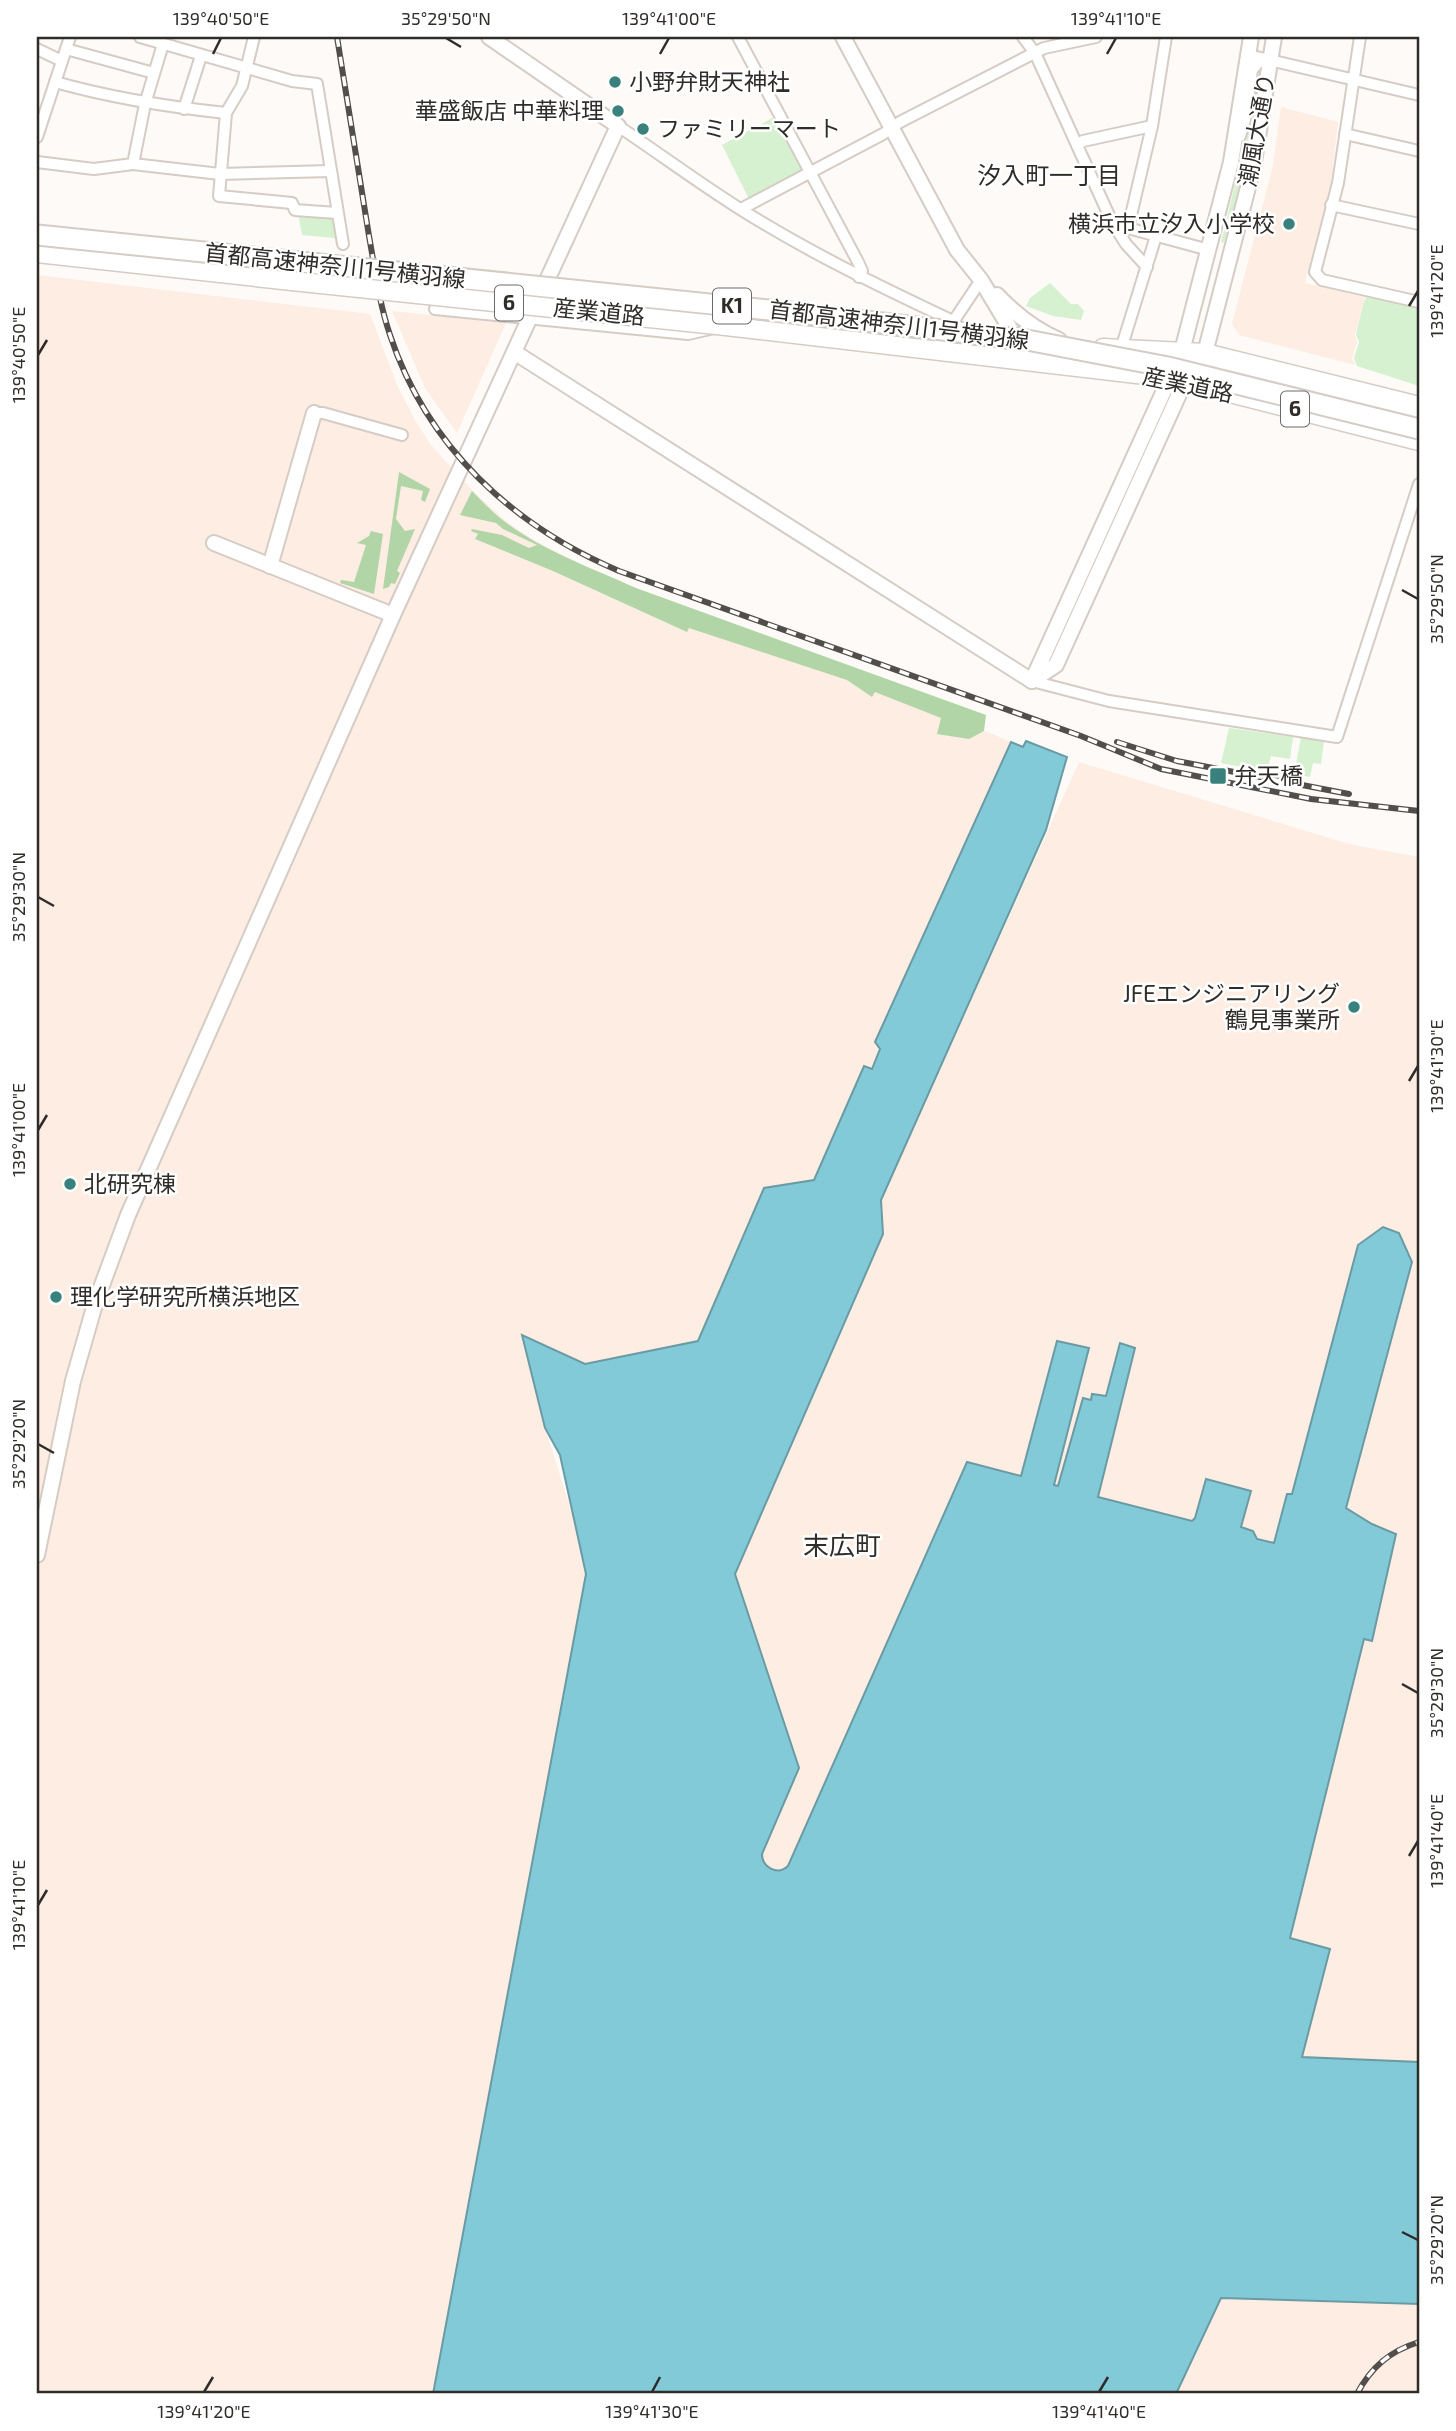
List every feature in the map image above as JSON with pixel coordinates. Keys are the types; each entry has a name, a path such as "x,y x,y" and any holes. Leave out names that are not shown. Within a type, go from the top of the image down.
{"highway":[{"name":"首都高速神奈川1号横羽線","path":"37,222 974,319 1129,345 1419,416"},
{"name":"首都高速神奈川1号横羽線","path":"37,235 972,332 1125,358 1419,429"}],"main road":[{"name":"産業道路","path":"37,253 726,326 1178,379 1419,441"},
{"name":"産業道路","path":"943,350 1020,345 1205,353 1419,406"}],"street":[{"path":"37,137 70,37"},
{"path":"140,37 292,81 317,84 343,244"},
{"path":"254,37 242,86 226,113 219,196 292,203 295,211 337,213"},
{"path":"489,37 741,209 859,277 953,321"},
{"path":"738,37 858,262 862,271 859,277"},
{"path":"843,37 957,250 981,280 1012,311 1044,334 1076,347"},
{"path":"1023,37 1035,53 1077,145 1123,231 1147,267"},
{"path":"741,209 1044,48 1075,39 1097,37"},
{"path":"1123,231 1152,126 1166,37"},
{"path":"1251,37 1274,39"},
{"name":"潮風大通り","path":"1178,379 1182,351 1231,162 1251,37"},
{"path":"1360,37 1338,183 1315,272 1322,280 1419,302"},
{"name":"潮風大通り","path":"1178,379 1205,353 1253,168 1274,39"},
{"path":"133,164 145,104 163,44"},
{"path":"37,49 62,61"},
{"path":"66,49 153,73"},
{"path":"184,108 201,55"},
{"path":"1248,55 1419,95"},
{"path":"1231,162 1245,120 1252,70 1259,62 1270,60"},
{"path":"55,82 145,104 226,113"},
{"path":"37,1555 73,1381 94,1304 133,1202 393,615 618,125"},
{"path":"1077,145 1083,141 1152,126"},
{"path":"1345,134 1419,150"},
{"path":"37,162 94,169 133,164 220,174 330,171"},
{"path":"1331,205 1419,224"},
{"path":"1123,231 1156,236 1209,250"},
{"path":"1121,349 1156,236"},
{"path":"943,350 953,321 981,280"},
{"path":"981,280 1020,345 1041,362"},
{"path":"435,309 688,334 726,326"},
{"path":"514,352 1032,681 1109,701 1337,737 1419,484"},
{"path":"1032,681 1178,379"},
{"path":"270,566 314,414 323,413 402,435"},
{"path":"214,543 393,615"}],"shaded area":[{"name":"横浜市立汐入小学校","path":"1281,107 1338,122 1331,182 1305,283 1365,297 1355,334 1357,342 1352,359 1355,365 1239,335 1232,324 1273,165"},
{"path":"37,275 370,314 397,385 431,445 473,491 506,521 532,539 624,587 890,690 1011,742 872,1070 864,1067 813,1180 764,1189 698,1341 584,1364 522,1336 545,1428 590,1570 435,2394 37,2394"},
{"path":"392,311 506,323 457,433 425,388"},
{"path":"1079,762 1349,844 1419,857 1419,2062 1301,2057 1330,1949 1290,1939 1364,1639 1371,1640 1396,1534 1372,1524 1346,1508 1412,1262 1292,1494 1287,1494 1274,1543 1257,1539 1241,1527 1250,1491 1192,1521 1097,1497 1135,1348 1120,1343 1106,1396 1083,1399 1058,1486 1054,1485 1089,1349 1057,1341 1021,1477 966,1462 788,1866 778,1871 764,1865 762,1860 762,1854 799,1768 735,1574 883,1235 881,1200"},
{"path":"1221,2298 1419,2304 1419,2394 1176,2394"}],"green space":[{"path":"1255,73 1259,73 1244,171 1224,243 1221,242 1241,160"},
{"path":"774,117 803,172 750,201 722,145"},
{"path":"298,213 335,215 341,242 334,238 302,235"},
{"path":"1050,283 1071,304 1078,304 1084,311 1081,320 1053,316 1026,306 1030,298"},
{"path":"1368,295 1419,308 1419,386 1357,366 1354,358 1359,342 1356,334"},
{"path":"399,472 430,489 425,502 421,500 423,491 401,486 396,519 405,531 415,529 397,571 400,573 395,584 391,583 383,589"},
{"path":"472,491 495,514 519,532 568,558 636,588 986,715 984,731 969,739 937,734 941,718 875,692 872,697 847,680 689,628 687,632 475,539 478,534 471,531 472,529 502,535 529,548 537,545 496,523 460,515"},
{"path":"371,531 383,534 374,594 340,583 341,580 354,582 366,545 357,543 369,536"},
{"path":"1229,728 1293,737 1290,759 1271,756 1267,772 1221,763"},
{"path":"1301,737 1324,741 1321,764 1313,763 1310,777 1300,775 1299,765 1296,764"}],"water":[{"path":"1026,741 1067,757 1046,830 881,1200 883,1234 735,1574 799,1768 762,1854 763,1859 771,1869 779,1870 788,1866 967,1462 1021,1476 1057,1341 1089,1348 1054,1485 1058,1486 1083,1398 1091,1400 1092,1394 1106,1396 1120,1343 1135,1348 1098,1497 1192,1521 1206,1479 1251,1491 1241,1527 1253,1531 1257,1539 1274,1543 1287,1494 1292,1494 1358,1245 1383,1227 1399,1233 1412,1262 1346,1508 1372,1524 1396,1534 1372,1641 1364,1639 1290,1938 1330,1949 1302,2057 1419,2062 1419,2304 1221,2298 1176,2394 433,2394 586,1574 560,1455 545,1428 522,1335 585,1364 698,1341 764,1188 814,1180 864,1066 872,1069 880,1049 875,1042 1011,742 1023,747"}],"railway":[{"path":"337,37 380,298 390,335 406,375 426,413 451,447 479,478 510,506 544,531 580,553 619,571 1081,736 1161,769 1311,799 1419,811"},
{"path":"1117,742 1177,761 1349,794"},
{"path":"1357,2394 1382,2361 1419,2342"}],"place":[{"name":"小野弁財天神社","path":"615,82"},
{"name":"華盛飯店 中華料理","path":"618,111"},
{"name":"ファミリーマート","path":"643,129"},
{"name":"横浜市立汐入小学校","path":"1289,224"},
{"name":"弁天橋","path":"1218,776"},
{"name":"JFEエンジニアリング 鶴見事業所","path":"1354,1007"},
{"name":"北研究棟","path":"70,1184"},
{"name":"理化学研究所横浜地区","path":"56,1297"}],"district":[{"name":"汐入町一丁目","path":"1049,176"},
{"name":"末広町","path":"842,1546"}]}
